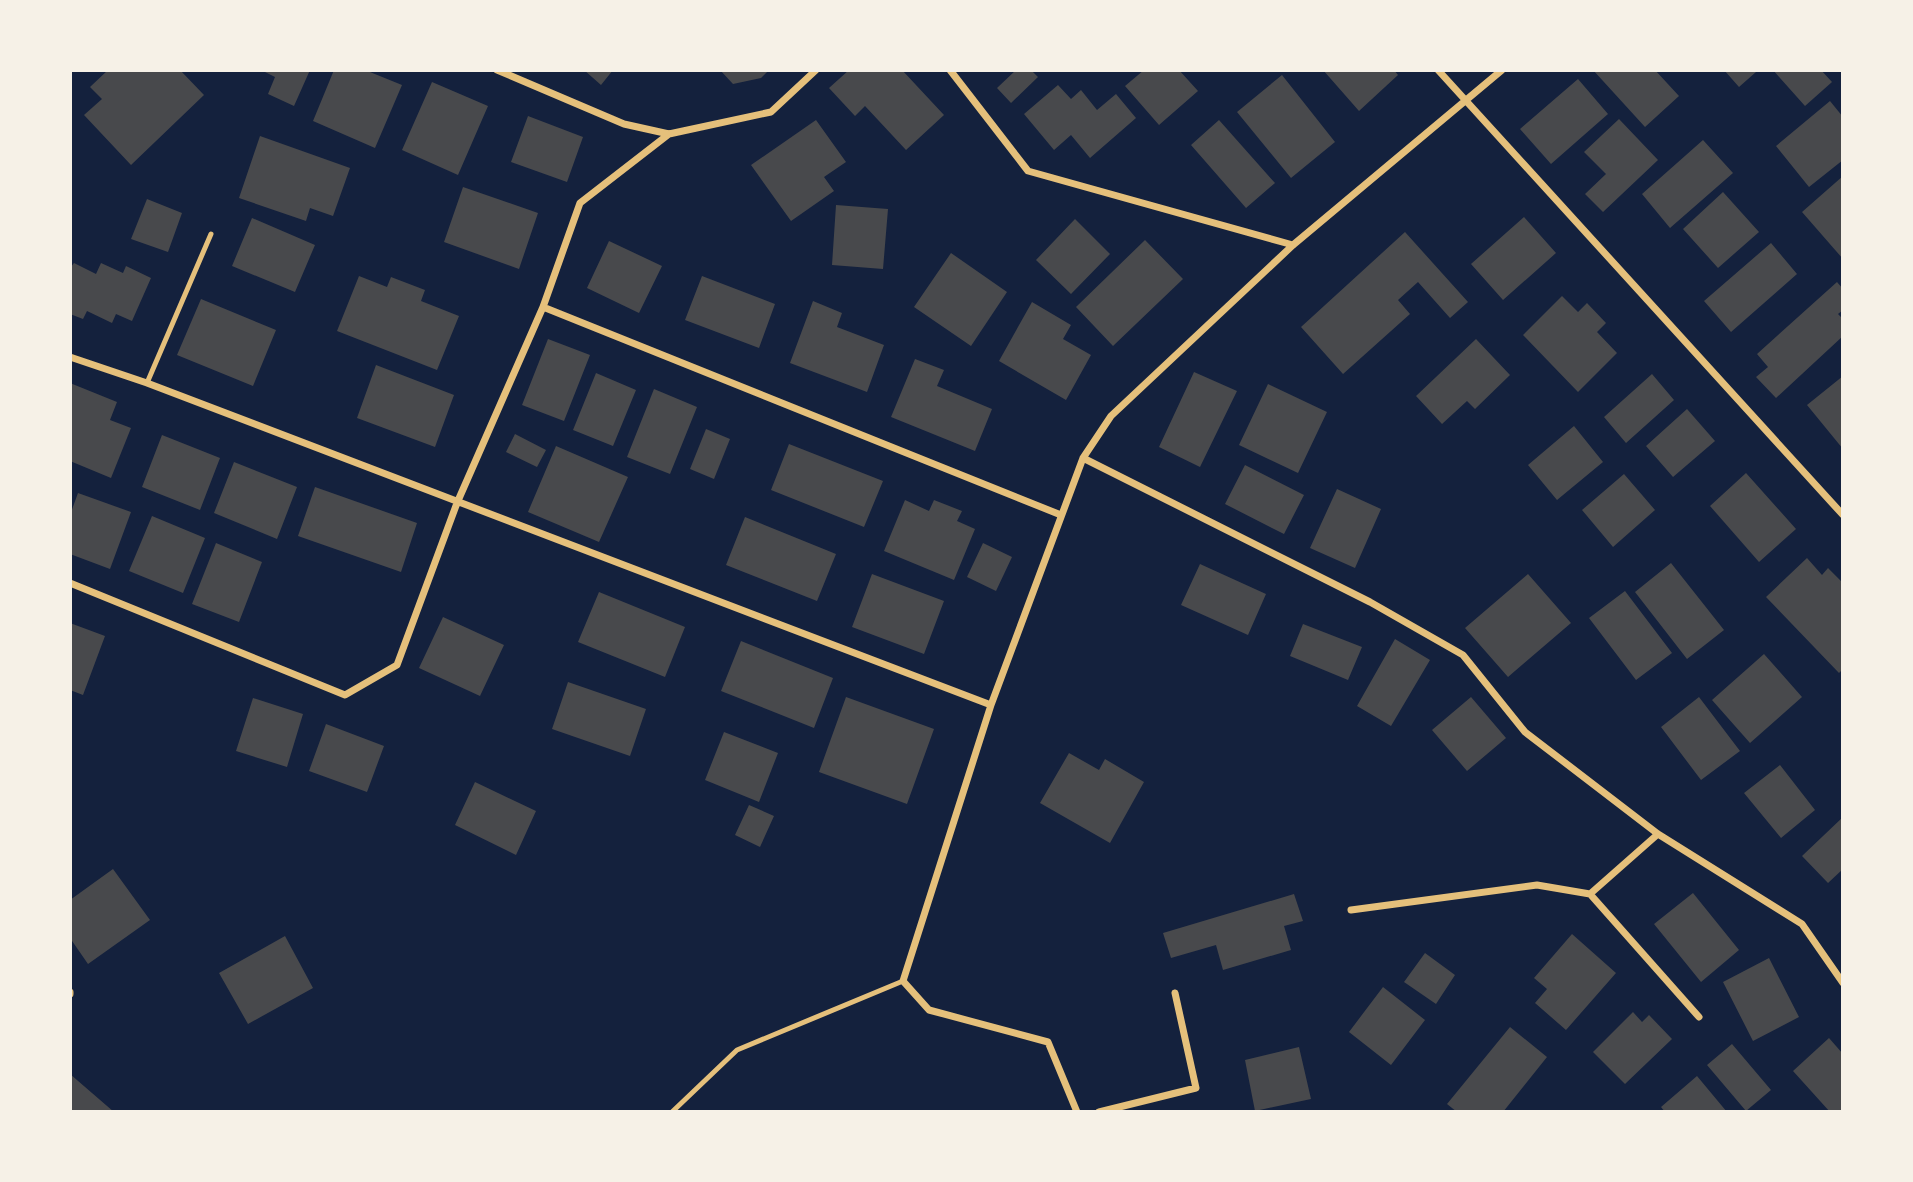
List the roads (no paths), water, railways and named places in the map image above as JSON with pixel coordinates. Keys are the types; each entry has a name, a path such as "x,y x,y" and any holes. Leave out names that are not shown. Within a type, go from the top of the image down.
{"street":[{"path":"497,70 624,124 669,134"},
{"path":"70,583 345,695 397,665 457,503 543,307 580,203 669,134 771,111 816,70"},
{"path":"950,70 1028,171 1293,245"},
{"path":"1438,70 1843,514"},
{"path":"1077,1112 1048,1042 929,1010 903,981 991,705 1083,458 1111,416 1293,245 1502,70"},
{"path":"543,307 1061,515"},
{"path":"70,357 147,383 991,705"},
{"path":"1083,458 1370,602 1463,655 1525,732 1658,834 1802,924 1843,983"},
{"path":"1590,894 1658,834"},
{"path":"1351,910 1536,885 1590,894 1699,1017"},
{"path":"1098,1112 1196,1088 1175,993"}],"lane":[{"path":"147,383 211,234"},
{"path":"672,1112 737,1050 903,981"}]}
